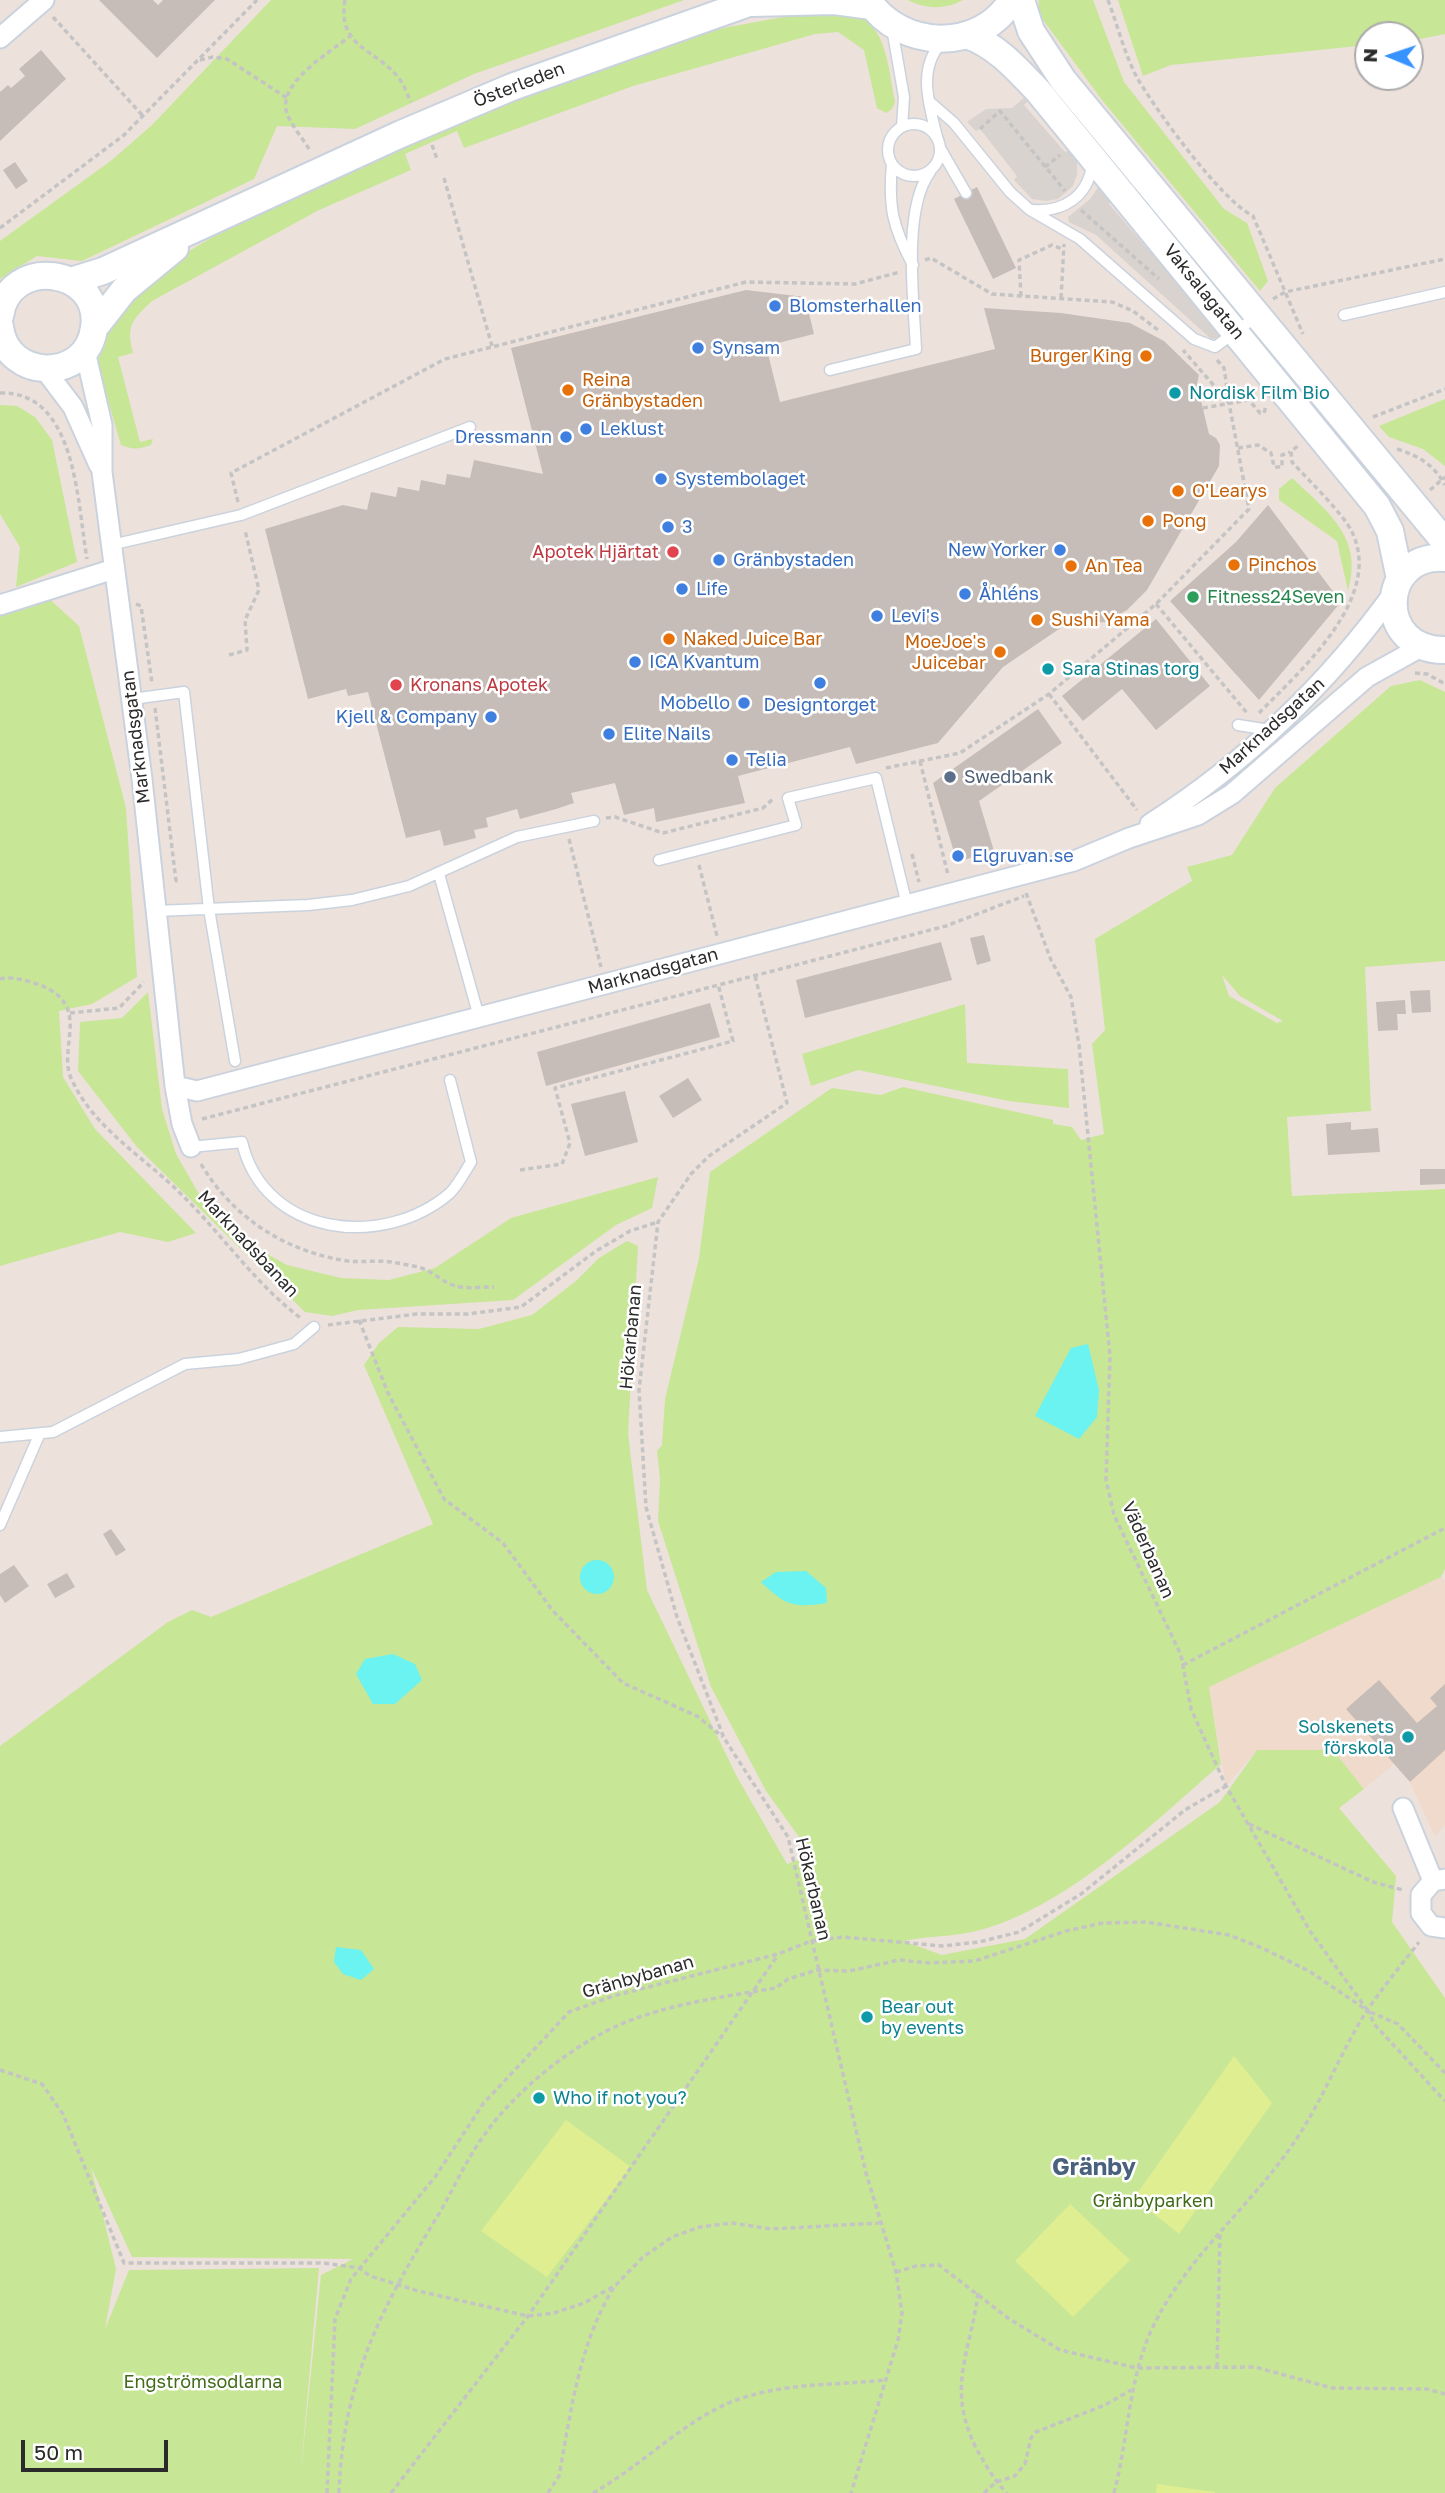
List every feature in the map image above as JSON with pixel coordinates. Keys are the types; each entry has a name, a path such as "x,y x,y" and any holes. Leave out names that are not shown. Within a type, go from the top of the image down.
{"main road":[{"path":"956,37 997,18 1012,0"},
{"name":"Vaksalagatan","path":"1021,0 1031,31 1043,53 1445,542"},
{"name":"Österleden","path":"71,281 103,271 512,87 755,1 834,1 877,10 911,34 956,37"},
{"name":"Vaksalagatan","path":"956,37 981,40 1007,58 1093,156 1377,506 1390,531 1397,585 1393,605 1400,629 1433,656"},
{"name":"Österleden","path":"85,351 95,327 124,290 181,243 293,184"},
{"path":"0,316 11,291 29,278 50,274 71,281 90,300 95,327"},
{"path":"0,327 10,363 45,370 67,365 85,351"},
{"path":"1397,585 1418,562 1445,558"}],"street":[{"path":"0,38 42,1"},
{"name":"Marknadsgatan","path":"85,351 102,425 102,472 132,699 175,1086 182,1124 191,1147"},
{"name":"Marknadsgatan","path":"45,370 74,407 102,472"},
{"path":"0,605 114,569"},
{"name":"Marknadsgatan","path":"175,1086 197,1091 721,953 905,896 1074,861 1129,828 1178,806 1271,730 1331,673 1397,585"},
{"name":"Marknadsgatan","path":"1129,828 1198,815 1232,794 1367,677 1400,656 1433,656"},
{"path":"1403,1808 1433,1885 1422,1913 1438,1927"}],"lane":[{"path":"877,10 904,97 902,127"},
{"path":"830,370 916,349 913,266 918,198 922,183 933,168 939,144 926,74 932,55 956,37"},
{"path":"931,103 954,123 1010,192 1030,210 1080,239 1194,339 1214,346 1258,315"},
{"path":"913,266 894,229 889,192 890,139 902,127 919,124 934,133 966,193 933,168"},
{"path":"1030,210 1049,211 1073,201 1091,172 1093,156"},
{"path":"891,164 897,171 913,177 933,168"},
{"path":"1343,315 1445,292"},
{"path":"111,545 241,514 470,427"},
{"path":"132,699 184,692 209,909 235,1061"},
{"path":"1238,725 1271,730"},
{"path":"659,860 796,825 788,798 876,778 905,896"},
{"path":"156,911 352,900 409,886 517,837 594,821"},
{"path":"439,874 479,1017"},
{"path":"191,1147 243,1142 252,1169 263,1185 298,1215 349,1228 385,1226 417,1216 452,1191 471,1162 450,1080"},
{"path":"0,1437 53,1432 185,1364 239,1359 294,1344 314,1327"},
{"path":"0,1525 40,1433"}],"path":[{"path":"0,228 97,156 143,117 257,0"},
{"path":"345,0 345,24 349,37 399,78 411,102"},
{"path":"1108,0 1138,79 1217,186 1238,208 1253,216 1309,345"},
{"path":"42,1 143,117"},
{"path":"309,149 286,110 287,98 296,79 349,37"},
{"path":"200,60 213,57 226,59 287,98"},
{"path":"980,129 1000,111 1090,219 1162,281"},
{"path":"431,143 437,159"},
{"path":"1045,167 1064,152"},
{"path":"444,178 492,346"},
{"path":"1082,226 1090,219"},
{"path":"1061,298 1064,243"},
{"path":"1021,296 1019,260 1052,245 1062,249"},
{"path":"444,359 746,282 855,284 900,272 931,258 992,294 1112,302 1133,311 1167,336"},
{"path":"1285,292 1445,259"},
{"path":"1175,344 1229,403"},
{"path":"884,769 960,752 1049,694 1156,604 1249,509 1223,367 1230,366"},
{"path":"1373,417 1445,388"},
{"path":"0,393 33,399 57,423 67,448 90,576"},
{"path":"1203,408 1249,400 1260,413 1264,413 1267,403"},
{"path":"1238,448 1258,445 1271,453 1274,467 1282,467 1282,455 1307,440"},
{"path":"1391,447 1423,459 1444,481 1428,491"},
{"path":"1156,604 1252,719 1302,669 1352,600 1358,585 1359,557 1352,531 1293,462 1291,451"},
{"path":"1433,656 1445,684"},
{"path":"1049,694 1140,814 1129,828"},
{"path":"919,761 948,875"},
{"path":"594,821 615,817 663,832 763,808 775,796"},
{"path":"566,827 605,984"},
{"path":"696,850 728,982"},
{"path":"935,878 961,871"},
{"name":"Väderbanan","path":"1021,874 1051,960 1071,997 1079,1045 1111,1356 1106,1480 1114,1515 1183,1665 1191,1709 1226,1786 1310,1931 1368,2011 1398,2024 1445,2073"},
{"path":"905,896 925,881"},
{"name":"Marknadsbanan","path":"0,979 10,976 55,993 70,1013 70,1076 100,1122 180,1193 280,1302 314,1327"},
{"path":"314,1327 417,1314 468,1314 521,1307 596,1251 630,1231 658,1222 691,1174 709,1156 787,1103 755,976"},
{"path":"520,1170 562,1164 570,1143 555,1088 733,1041 718,984"},
{"name":"Hökarbanan","path":"658,1222 639,1390 646,1507 677,1617 724,1738 788,1837 817,1970 879,2223 896,2272 902,2313 851,2493"},
{"path":"359,1320 388,1393 444,1499 503,1543 552,1611 622,1682 697,1716 724,1738"},
{"path":"1183,1665 1445,1528"},
{"name":"Gränbybanan","path":"327,2493 335,2319 351,2279 435,2177 483,2104 569,2012 613,1996 778,1954 811,1941 843,1937 942,1946 979,1942 1019,1932 1081,1894 1185,1810 1226,1786"},
{"path":"1247,1824 1373,1882 1433,1885"},
{"path":"339,2493 340,2451 360,2363 396,2284 476,2147 529,2087 575,2049 635,2018 776,1988 788,1979 817,1970 849,1971 899,1960 930,1964 975,1961 1066,1931 1103,1923 1146,1922 1229,1935 1309,1971 1368,2011 1375,2025 1445,2101"},
{"path":"1114,2493 1132,2389 1164,2304 1203,2250 1257,2192 1299,2135 1368,2011 1438,1927"},
{"path":"391,2493 528,2316 778,1954"},
{"path":"0,2070 42,2084 63,2114 124,2263 324,2263 359,2268 370,2276 396,2284 528,2316 554,2313 584,2303 615,2285"},
{"path":"548,2493 559,2476 585,2348 596,2315 615,2285 642,2258 672,2237 715,2223 771,2229 879,2223"},
{"path":"1217,2367 1220,2231"},
{"path":"896,2272 916,2266 939,2264 1008,2318 1060,2350 1138,2368 1255,2368 1332,2388 1413,2388 1445,2393"},
{"path":"978,2293 959,2399 963,2421 996,2482 1007,2493"},
{"path":"593,2493 670,2437 723,2406 779,2388 885,2380"},
{"path":"984,2493 996,2482 1015,2476 1025,2464 1031,2438 1036,2432 1105,2405 1132,2389"}],"shaded area":[{"path":"1026,96 1028,101 1024,105 1065,152 1069,150 1077,160 1077,174 1073,186 1058,199 1032,199 1014,180 1017,176 980,129 976,131 967,122 986,109 1012,108"},
{"path":"1099,186 1112,201 1109,204 1146,247 1150,244 1161,257 1158,260 1224,338 1211,339 1096,235 1069,222 1068,217 1090,199"},
{"path":"1441,1577 1445,1581 1445,1825 1435,1837 1410,1782 1394,1764 1364,1789 1333,1750 1257,1750 1226,1786 1209,1687"}],"green space":[{"path":"271,0 684,0 474,74 355,129 277,126 254,179 82,261 37,256 0,279 0,241 112,160 152,125"},
{"path":"908,0 963,0 935,7"},
{"path":"1039,0 1093,0 1124,82 1224,209 1247,223 1268,281 1260,291 1102,100 1038,13"},
{"path":"1118,0 1445,0 1445,34 1424,38 1424,21 1354,21 1354,46 1171,65 1143,76"},
{"path":"810,12 849,13 869,23 882,42 886,54 895,102 892,109 886,113 877,108 864,50 838,32 815,34 633,86 464,148 457,131 405,154 411,170 319,210 152,301 132,324 130,336 133,353 118,357 140,442 153,439 151,445 139,448 121,445 99,370 99,355 111,319 160,269 222,231 354,166 498,103 691,34"},
{"path":"1445,399 1445,466 1423,449 1389,437 1379,426"},
{"path":"0,405 17,406 35,417 52,440 77,562 16,587 20,547 0,514"},
{"path":"1292,478 1329,514 1347,540 1352,572 1348,591 1337,541 1279,500 1279,489"},
{"path":"45,595 79,626 126,808 137,977 92,1004 59,1011 63,1077 95,1129 196,1233 168,1242 120,1232 0,1266 0,611"},
{"path":"1420,680 1445,692 1445,961 1365,967 1371,1111 1287,1117 1292,1196 1445,1189 1445,1569 1441,1577 1209,1687 1221,1764 1136,1838 1072,1886 1006,1922 964,1934 903,1941 942,1955 1025,1939 1220,1802 1257,1750 1333,1750 1364,1789 1339,1808 1396,1876 1392,1922 1445,1998 1445,2493 0,2493 0,1746 168,1622 192,1610 211,1617 433,1524 364,1365 379,1343 398,1327 479,1329 532,1315 576,1281 599,1258 627,1241 638,1246 628,1434 647,1590 736,1775 787,1864 812,1855 766,1791 711,1687 658,1521 660,1479 657,1451 662,1445 665,1399 699,1258 710,1172 832,1088 881,1095 903,1087 1053,1120 1053,1124 1072,1127 1081,1140 1104,1134 1092,1044 1105,1030 1095,939 1192,881 1198,897 1187,867 1232,855 1275,788 1391,686","holes":["1222,975 1240,996 1283,1021 1277,1023 1229,996","91,2167 132,2257 353,2259 321,2275 300,2480 319,2268 129,2270 105,2329 116,2269"]},
{"path":"148,992 162,1109 176,1154 199,1194 238,1238 287,1265 341,1278 389,1280 435,1268 511,1218 658,1177 652,1208 616,1225 513,1300 358,1310 332,1316 305,1312 137,1147 78,1071 80,1022 122,1018"},
{"path":"965,1004 967,1063 1068,1069 1069,1108 1009,1101 858,1070 811,1086 802,1054"},
{"name":"Gränbyparken","path":"1234,2056 1272,2103 1179,2234 1134,2198"},
{"path":"566,2120 631,2167 547,2277 481,2231"},
{"path":"1070,2204 1130,2260 1073,2317 1015,2261"},
{"path":"1157,2484 1215,2492 1215,2493 1156,2493"}],"water":[{"path":"1088,1344 1099,1390 1097,1417 1079,1439 1035,1416 1071,1348"},
{"path":"597,1560 609,1565 614,1577 609,1589 597,1594 585,1589 580,1577 585,1565"},
{"path":"806,1571 826,1588 827,1603 798,1605 784,1601 761,1582 776,1572"},
{"path":"393,1654 415,1664 422,1680 395,1704 373,1704 356,1674 365,1659"},
{"path":"336,1947 361,1950 374,1969 361,1980 343,1974 334,1962"}],"building":[{"path":"99,0 153,0 158,5 163,0 215,0 157,58"},
{"path":"41,50 66,79 0,141 0,92 8,85 11,88 25,76 19,69"},
{"path":"15,162 28,181 16,189 3,170"},
{"path":"977,187 1016,268 993,279 954,199"},
{"name":"Gränbystaden","path":"746,290 805,297 814,334 766,346 780,402 995,349 984,308 1061,313 1130,323 1164,341 1199,375 1197,384 1209,434 1216,438 1220,445 1219,466 1147,590 1127,610 1105,622 1065,625 1003,667 938,743 856,764 850,747 738,776 745,803 656,822 654,808 624,815 615,783 571,793 574,803 520,819 517,809 486,818 488,827 474,830 476,838 444,846 440,830 406,838 368,692 348,696 346,689 308,699 265,529 343,505 367,510 371,492 396,497 398,487 419,491 421,480 445,485 447,474 470,478 474,460 543,474 511,348"},
{"path":"1268,505 1341,602 1259,700 1170,601 1236,542"},
{"path":"1156,619 1210,686 1156,730 1122,689 1083,721 1062,696"},
{"path":"1038,709 1062,743 979,801 994,851 957,862 933,783"},
{"path":"984,935 991,961 977,965 970,938"},
{"path":"941,942 952,980 805,1018 796,980"},
{"path":"1430,990 1431,1012 1412,1013 1410,991"},
{"path":"1405,1000 1406,1014 1397,1014 1398,1030 1378,1031 1376,1002"},
{"path":"710,1003 720,1037 546,1086 537,1052"},
{"path":"688,1078 702,1100 673,1118 659,1096"},
{"path":"625,1091 638,1142 585,1156 571,1104"},
{"path":"1351,1122 1351,1130 1378,1128 1380,1152 1328,1155 1326,1124"},
{"path":"1420,1169 1445,1169 1445,1184 1420,1185"},
{"path":"111,1529 126,1550 116,1556 103,1534"},
{"path":"14,1565 29,1586 5,1603 0,1595 0,1574"},
{"path":"67,1573 75,1587 55,1598 47,1584"},
{"name":"Solskenets förskola","path":"1379,1680 1417,1723 1437,1706 1430,1698 1445,1684 1445,1750 1410,1782 1346,1709"}],"place":[{"name":"Blomsterhallen","path":"775,306"},
{"name":"Synsam","path":"698,348"},
{"name":"Burger King","path":"1146,356"},
{"name":"Reina Gränbystaden","path":"568,390"},
{"name":"Nordisk Film Bio","path":"1175,393"},
{"name":"Leklust","path":"586,429"},
{"name":"Dressmann","path":"566,437"},
{"name":"Systembolaget","path":"661,479"},
{"name":"O'Learys","path":"1178,491"},
{"name":"Pong","path":"1148,521"},
{"name":"3","path":"668,527"},
{"name":"New Yorker","path":"1060,550"},
{"name":"Apotek Hjärtat","path":"673,552"},
{"name":"Gränbystaden","path":"719,560"},
{"name":"Pinchos","path":"1234,565"},
{"name":"An Tea","path":"1071,566"},
{"name":"Life","path":"682,589"},
{"name":"Åhléns","path":"965,594"},
{"name":"Fitness24Seven","path":"1193,597"},
{"name":"Levi's","path":"877,616"},
{"name":"Sushi Yama","path":"1037,620"},
{"name":"Naked Juice Bar","path":"669,639"},
{"name":"MoeJoe's Juicebar","path":"1000,652"},
{"name":"ICA Kvantum","path":"635,662"},
{"name":"Sara Stinas torg","path":"1048,669"},
{"name":"Designtorget","path":"820,683"},
{"name":"Kronans Apotek","path":"396,685"},
{"name":"Mobello","path":"744,703"},
{"name":"Kjell & Company","path":"491,717"},
{"name":"Elite Nails","path":"609,734"},
{"name":"Telia","path":"732,760"},
{"name":"Swedbank","path":"950,777"},
{"name":"Elgruvan.se","path":"958,856"},
{"name":"Solskenets förskola","path":"1408,1737"},
{"name":"Bear out by events","path":"867,2017"},
{"name":"Who if not you?","path":"539,2098"}],"district":[{"name":"Gränby","path":"1094,2167"}],"park label":[{"name":"Engströmsodlarna","path":"203,2382"}]}
